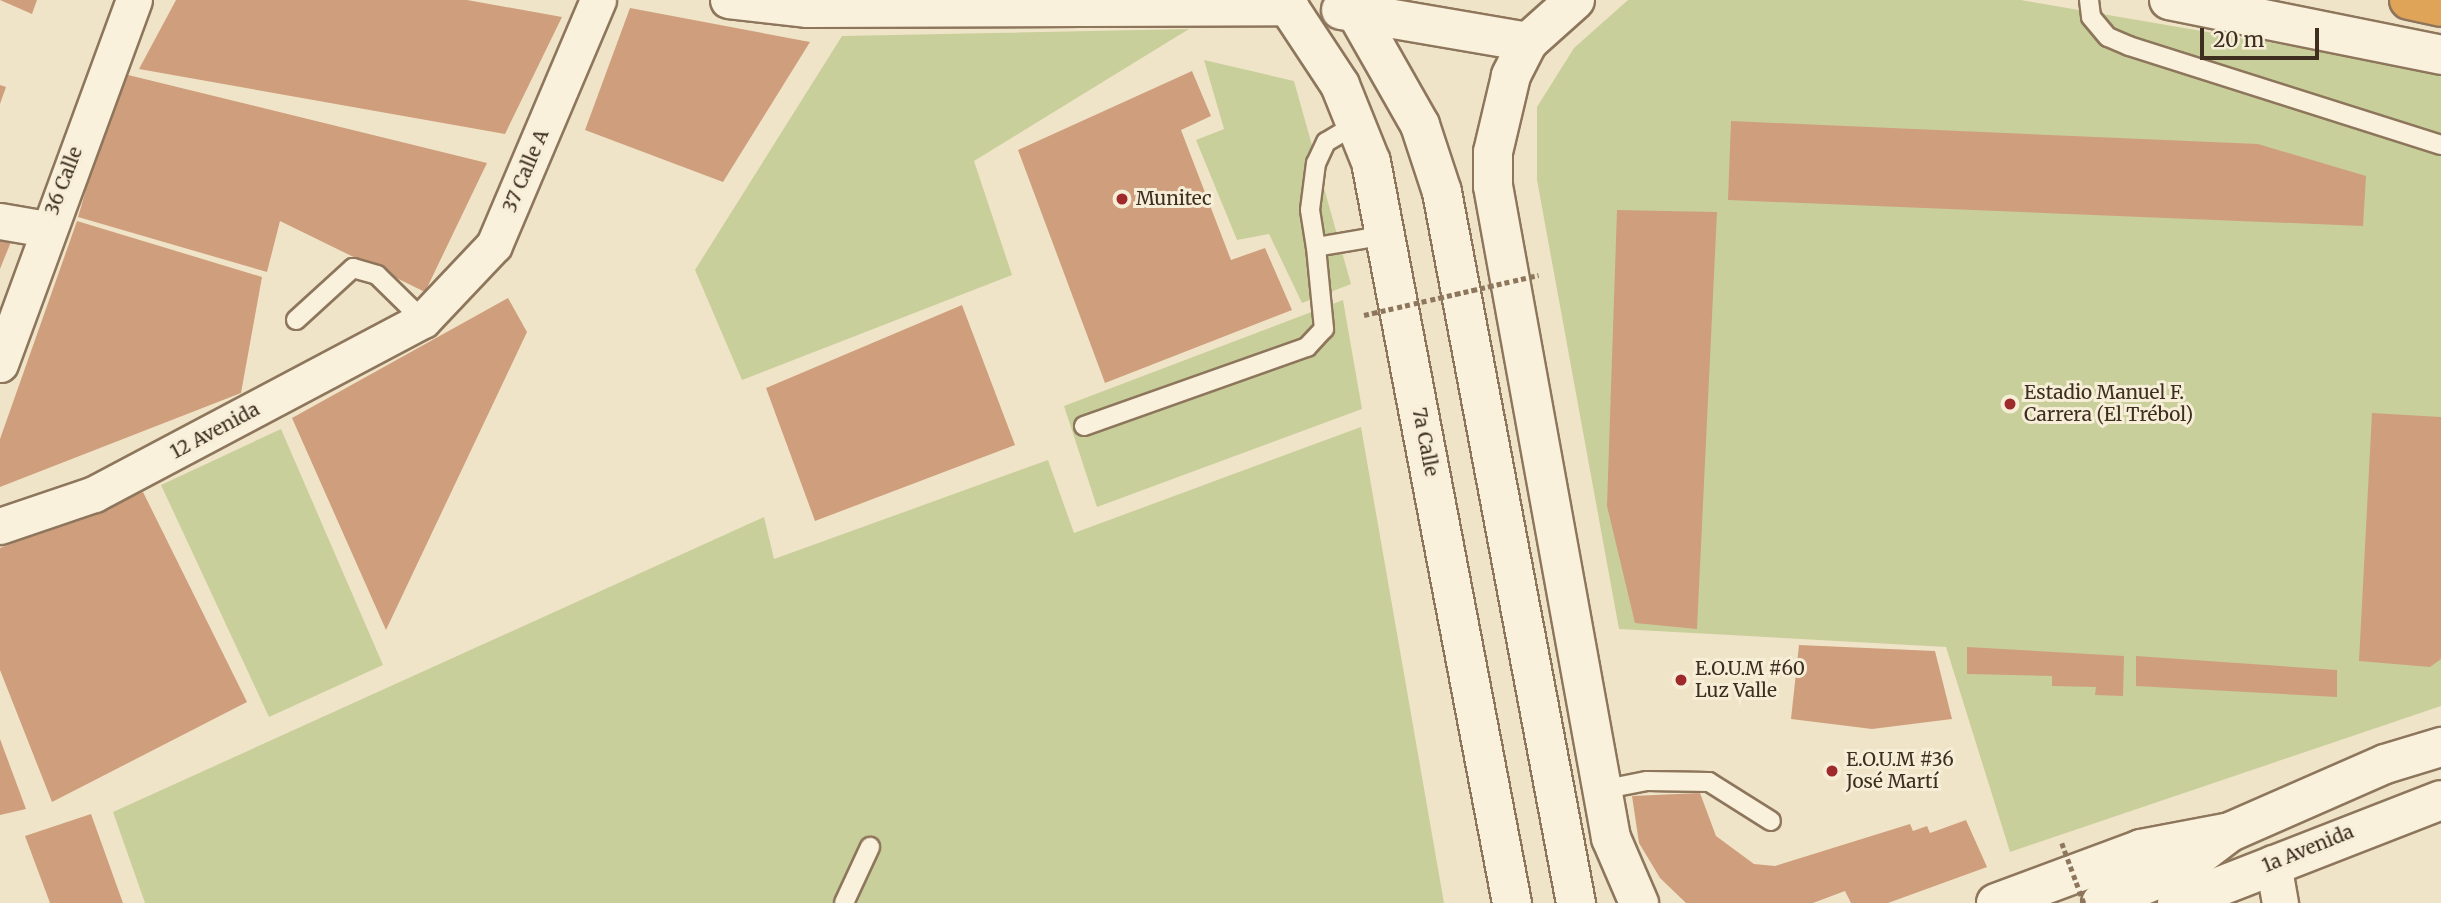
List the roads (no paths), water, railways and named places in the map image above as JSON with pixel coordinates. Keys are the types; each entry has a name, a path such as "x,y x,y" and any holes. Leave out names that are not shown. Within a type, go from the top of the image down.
{"highway":[{"path":"2409,0 2441,7"}],"main road":[{"path":"1575,0 1528,42 1506,89 1493,186 1601,790 1619,868 1639,903"},
{"path":"2169,0 2441,55"},
{"path":"1288,3 1353,5 1528,42"},
{"name":"7a Calle","path":"1288,3 1358,122 1386,235 1512,903"},
{"path":"1353,5 1420,125 1442,192 1573,899"},
{"path":"2101,903 2180,870 2230,832 2385,764 2441,747"},
{"name":"1a Avenida","path":"2177,903 2273,863 2441,800"},
{"path":"1996,903 2165,842 2230,832"}],"street":[{"name":"36 Calle","path":"0,364 46,229 134,0"},
{"name":"37 Calle A","path":"423,320 495,245 598,0"},
{"path":"728,0 808,5 1288,3"},
{"path":"0,221 46,229"},
{"name":"12 Avenida","path":"0,526 94,494 423,320"},
{"path":"2273,863 2280,903"}],"lane":[{"path":"2089,0 2091,17 2108,37 2129,46 2441,145"},
{"path":"1084,426 1307,347 1324,329 1310,210 1316,163 1326,142 1358,122"},
{"path":"1316,247 1386,235"},
{"path":"296,320 353,268 377,275 423,320"},
{"path":"1601,790 1647,781 1709,782 1771,821"},
{"path":"845,903 870,847"}],"place":[{"name":"Munitec","path":"1122,199"},
{"name":"Estadio Manuel F. Carrera (El Trébol)","path":"2010,404"},
{"name":"E.O.U.M #60 Luz Valle","path":"1681,680"},
{"name":"E.O.U.M #36 José Martí","path":"1832,771"}]}
